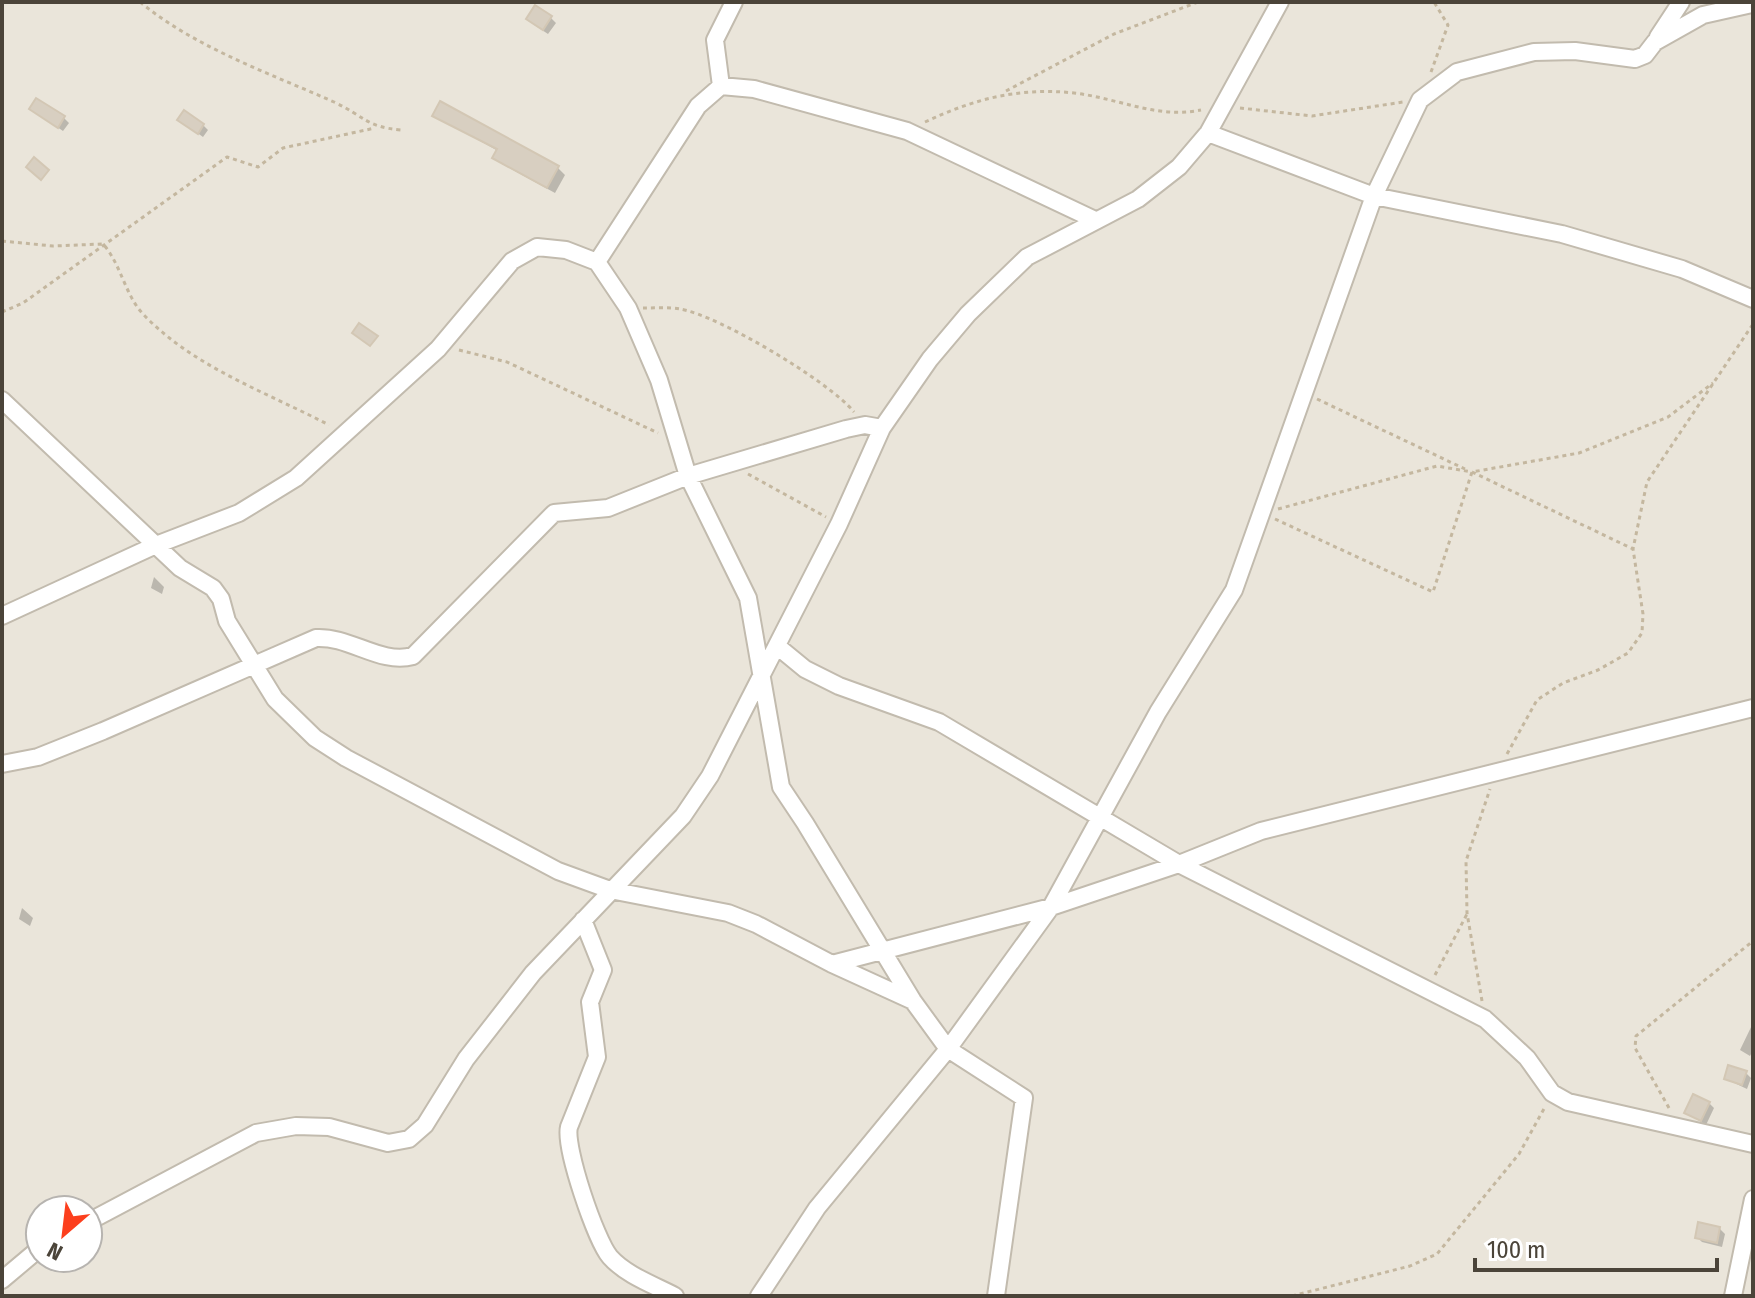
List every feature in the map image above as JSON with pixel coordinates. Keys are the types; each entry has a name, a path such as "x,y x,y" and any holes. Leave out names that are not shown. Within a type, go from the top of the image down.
{"street":[{"path":"721,86 715,64 715,40 734,2"},
{"path":"104,1214 256,1133 307,1126 329,1127 388,1143 409,1139 425,1125 466,1059 533,973 683,816 710,776 839,524 882,428 930,359 1027,257 1160,185 1208,133 1280,2"},
{"path":"759,1296 853,1160 948,1049 1051,907 1158,712 1234,590 1374,196 1420,100 1457,72 1521,55 1575,51 1635,59 1645,55 1681,2"},
{"path":"1655,42 1703,15 1752,3"},
{"path":"597,262 698,106 721,86 754,89 907,131 1095,220"},
{"path":"1208,133 1374,196 1562,234 1682,269 1753,299"},
{"path":"2,616 156,545 239,513 296,478 438,349 512,261 537,247 566,250 597,262 628,308 681,443 688,476 748,598 781,787 913,1001 948,1049 1017,1090 1025,1104 996,1296"},
{"path":"2,400 50,449 180,568 213,588 221,599 227,621 275,699 315,738 530,859 610,890 728,913 913,1001"},
{"path":"2,764 38,757 256,667 316,638 344,640 390,658 413,656 554,513 608,508 729,463 865,425 882,428"},
{"path":"777,646 805,669 839,686 939,722 1179,864 1485,1019 1527,1058 1552,1093 1568,1102 1753,1144"},
{"path":"832,964 1051,907 1179,864 1261,831 1753,708"},
{"path":"583,920 603,970 590,1002 597,1057 569,1127 569,1139 582,1186 609,1256 675,1296"},
{"path":"1733,1296 1753,1199"},
{"path":"2,1280 24,1261"}],"path":[{"path":"140,2 183,32 346,108 375,128"},
{"path":"907,131 966,103 1003,93 1114,34 1198,2"},
{"path":"1003,93 1074,93 1141,110 1182,114 1223,106 1312,116 1420,100 1448,25 1434,2"},
{"path":"2,312 23,303 227,157 258,167 283,148 375,128 401,130"},
{"path":"2,241 53,246 103,244"},
{"path":"103,244 117,260 139,310 162,332 194,356 343,433"},
{"path":"628,308 682,309 728,329 799,368 845,400 865,425"},
{"path":"1485,1019 1467,913 1466,861 1496,772 1537,700 1563,683 1598,670 1628,653 1642,633 1643,614 1633,549 1647,482 1753,324"},
{"path":"438,349 468,350 507,362 681,443"},
{"path":"1262,513 1437,466 1472,472 1579,453 1668,417 1716,382"},
{"path":"1306,394 1633,549"},
{"path":"729,463 839,524"},
{"path":"1262,513 1433,592 1472,472"},
{"path":"1428,989 1467,913"},
{"path":"1681,1126 1647,1073 1635,1048 1636,1036 1753,941"},
{"path":"1292,1296 1410,1266 1437,1254 1519,1154 1552,1093"}],"shaded area":[{"path":"2,2 1753,2 1753,1296 2,1296"}],"building":[{"path":"535,5 552,16 543,30 526,19"},
{"path":"36,98 65,116 58,128 29,109"},
{"path":"440,101 559,166 547,188 492,158 497,149 432,116"},
{"path":"184,110 204,124 198,134 177,120"},
{"path":"34,157 49,170 41,180 26,167"},
{"path":"359,323 378,336 370,346 352,333"},
{"path":"1728,1065 1747,1071 1742,1085 1724,1079"},
{"path":"1693,1094 1710,1102 1701,1121 1684,1113"},
{"path":"1698,1222 1720,1227 1717,1243 1695,1238"}]}
